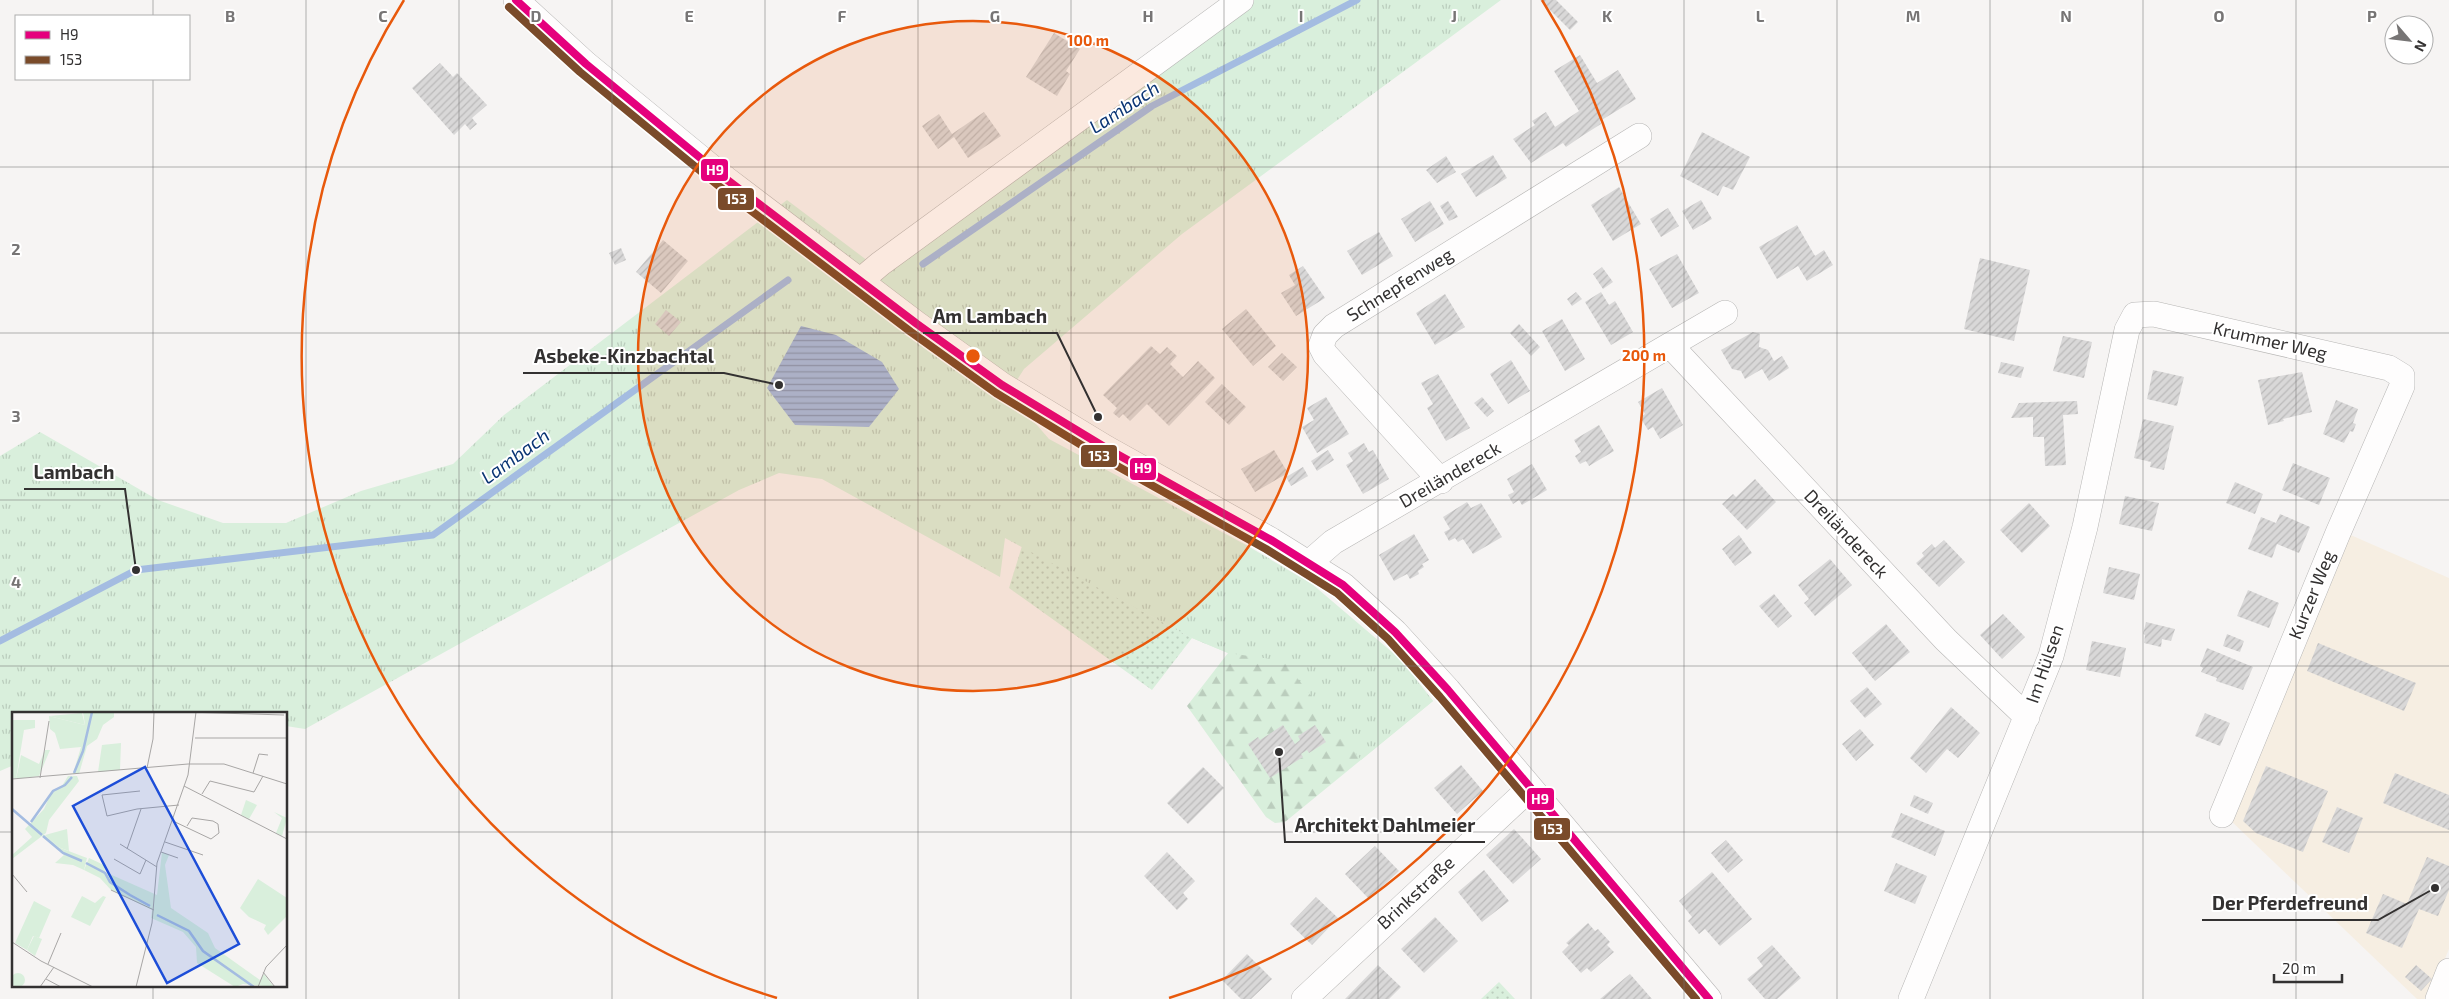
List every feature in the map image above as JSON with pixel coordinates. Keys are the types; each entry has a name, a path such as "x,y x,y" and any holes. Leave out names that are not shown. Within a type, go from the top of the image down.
{"street":[{"path":"516,0 586,64 726,180 1002,385 1106,448 1309,563 1343,585 1396,632 1448,690 1709,999"},
{"path":"860,281 880,264 1241,0"},
{"name":"Schnepfenweg","path":"1441,481 1325,354 1322,346 1325,335 1334,326 1639,136"},
{"name":"Dreiländereck","path":"1309,563 1333,542 1441,481 1725,314"},
{"name":"Krummer Weg","path":"2135,315 2154,314 2389,368 2402,376"},
{"name":"Im Hülsen","path":"1911,999 2044,677 2085,527 2127,330 2135,315"},
{"name":"Dreiländereck","path":"1671,346 1946,640 2027,716"},
{"name":"Kurzer Weg","path":"2222,815 2338,533 2402,386 2402,376"},
{"name":"Brinkstraße","path":"1304,999 1530,788"},
{"path":"2438,999 2449,971"}],"shaded area":[{"path":"2346,533 2449,578 2449,949 2428,999 2417,999 2228,818"}],"green space":[{"path":"1220,0 1501,0 1182,234 1024,369 1004,400 1036,424 1049,439 1246,545 1312,584 1399,658 1433,701 1361,760 1284,661 1228,653 1192,638 1005,538 1000,577 822,479 779,473 739,490 305,729 288,726 288,712 12,712 12,766 0,771 0,456 40,432 158,500 223,523 286,523 361,491 453,464 504,415 787,200 868,261"},
{"path":"1028,514 1399,658 1433,701 1285,822 1275,823 1266,817 1187,706 1228,653 1192,638 1022,546"},
{"path":"1022,546 1192,638 1152,690 1009,588"},
{"path":"1499,982 1515,999 1481,999"}],"water":[{"path":"801,326 836,335 882,362 899,389 869,427 795,425 767,388"}],"building":[{"path":"1540,0 1556,0 1578,22 1570,30"},
{"path":"1054,33 1080,49 1066,71 1070,74 1057,96 1026,77"},
{"path":"1580,55 1597,83 1618,70 1636,99 1600,121 1601,124 1566,147 1563,143 1531,163 1513,139 1535,125 1532,121 1546,112 1555,127 1579,111 1554,71"},
{"path":"440,63 453,77 457,73 487,105 472,118 477,124 470,130 465,124 454,135 412,88"},
{"path":"984,112 1001,136 968,158 954,137 938,149 922,126 939,114 952,134"},
{"path":"1702,132 1750,157 1733,190 1723,186 1718,196 1680,176"},
{"path":"1493,155 1507,178 1476,197 1461,174"},
{"path":"1446,156 1456,172 1437,183 1426,170"},
{"path":"1619,187 1641,224 1613,241 1591,205"},
{"path":"1701,200 1712,219 1693,230 1682,211"},
{"path":"1430,201 1444,224 1415,242 1401,219"},
{"path":"1448,201 1458,217 1449,221 1440,206"},
{"path":"1668,208 1679,226 1661,237 1650,219"},
{"path":"1797,225 1815,256 1824,250 1833,265 1807,281 1798,266 1777,279 1759,247"},
{"path":"1379,232 1393,256 1362,275 1347,251"},
{"path":"663,240 688,261 661,293 636,272"},
{"path":"621,248 626,260 615,265 609,253"},
{"path":"1677,254 1699,293 1672,308 1649,269"},
{"path":"1980,258 2030,270 2014,341 1964,329"},
{"path":"1303,266 1325,298 1296,316 1281,293 1295,285 1289,275"},
{"path":"1602,267 1613,282 1603,289 1593,274"},
{"path":"1576,292 1582,299 1572,306 1567,299"},
{"path":"1601,292 1609,305 1615,301 1633,332 1611,345 1585,302"},
{"path":"1445,294 1465,327 1435,345 1416,313"},
{"path":"1246,309 1276,346 1253,366 1222,329"},
{"path":"666,310 681,322 669,336 655,324"},
{"path":"1562,319 1585,359 1565,371 1542,331"},
{"path":"1519,324 1540,347 1531,356 1510,333"},
{"path":"1753,332 1760,334 1759,347 1768,350 1774,361 1782,356 1789,368 1769,381 1762,369 1745,379 1741,371 1732,369 1721,350"},
{"path":"2063,336 2092,342 2084,378 2053,371"},
{"path":"1151,346 1160,354 1167,347 1177,356 1170,364 1183,377 1198,361 1215,378 1169,426 1147,404 1130,421 1123,414 1119,418 1113,413 1117,408 1103,395"},
{"path":"1282,353 1297,367 1283,381 1268,367"},
{"path":"1511,360 1530,391 1508,404 1490,374"},
{"path":"2001,362 2024,367 2021,378 1998,373"},
{"path":"2153,370 2184,377 2177,406 2147,399"},
{"path":"2302,372 2312,412 2283,419 2284,421 2268,425 2258,380"},
{"path":"1438,374 1470,428 1446,441 1427,408 1433,404 1421,383"},
{"path":"1222,384 1246,407 1229,425 1205,402"},
{"path":"1662,388 1683,425 1660,439 1653,427 1648,430 1640,417 1645,414 1638,402"},
{"path":"1326,397 1349,434 1317,453 1302,427 1314,420 1307,408"},
{"path":"1482,397 1494,411 1487,417 1474,403"},
{"path":"2336,400 2358,409 2353,423 2356,424 2353,432 2350,431 2344,443 2323,434"},
{"path":"2077,401 2078,414 2063,415 2066,465 2045,466 2044,437 2033,437 2033,417 2011,418 2019,403"},
{"path":"2143,419 2174,426 2164,470 2150,467 2151,462 2134,458"},
{"path":"1599,425 1614,451 1589,466 1586,461 1580,464 1575,456 1581,452 1574,440"},
{"path":"1364,443 1369,452 1373,450 1389,479 1363,494 1346,465 1353,461 1348,453"},
{"path":"1274,450 1288,473 1255,492 1241,469"},
{"path":"1328,450 1334,460 1317,471 1311,461"},
{"path":"2293,463 2330,478 2319,505 2282,490"},
{"path":"1532,464 1547,490 1522,505 1519,500 1513,504 1508,495 1514,492 1507,479"},
{"path":"1303,467 1308,476 1291,486 1286,477"},
{"path":"1755,479 1776,502 1747,530 1722,504 1733,494 1736,497"},
{"path":"2235,482 2263,494 2255,514 2226,503"},
{"path":"2125,496 2159,503 2152,531 2119,524"},
{"path":"1467,502 1471,508 1481,503 1502,537 1473,554 1463,539 1458,542 1455,538 1449,541 1444,532 1450,529 1443,517"},
{"path":"2029,503 2050,526 2022,553 2000,530"},
{"path":"2280,514 2310,527 2299,553 2277,544 2272,558 2248,549 2261,517 2276,523"},
{"path":"1414,534 1429,560 1422,564 1424,567 1418,571 1419,574 1410,579 1407,574 1394,581 1379,555"},
{"path":"1739,535 1752,553 1735,566 1722,549"},
{"path":"1944,540 1965,562 1939,587 1916,563 1924,556 1922,553 1932,544 1935,548"},
{"path":"1830,559 1852,585 1815,616 1804,603 1809,599 1798,585"},
{"path":"2109,567 2140,574 2134,600 2103,593"},
{"path":"2248,590 2279,603 2269,628 2237,616"},
{"path":"1774,594 1792,616 1778,628 1759,606"},
{"path":"2003,614 2025,637 2002,659 1980,635"},
{"path":"2146,622 2175,629 2171,641 2162,639 2161,647 2144,643 2145,635 2143,634"},
{"path":"1886,624 1910,652 1875,681 1852,653"},
{"path":"2227,634 2244,641 2240,652 2223,646"},
{"path":"2092,641 2126,648 2120,677 2086,670"},
{"path":"2318,643 2416,683 2404,711 2307,671"},
{"path":"2207,648 2253,667 2243,690 2216,681 2217,678 2201,672 2203,668 2200,666"},
{"path":"1867,687 1882,704 1865,718 1850,701"},
{"path":"1951,707 1980,733 1958,758 1947,749 1926,773 1910,758"},
{"path":"2205,713 2230,723 2220,746 2195,736"},
{"path":"1283,725 1295,744 1300,740 1298,736 1315,725 1326,742 1309,753 1307,750 1301,754 1303,757 1270,778 1248,744 1258,737 1260,740"},
{"path":"1860,729 1874,745 1856,761 1842,744"},
{"path":"1461,765 1483,791 1457,814 1434,788"},
{"path":"2266,766 2328,791 2303,852 2256,833 2243,821"},
{"path":"1203,767 1224,788 1188,824 1167,803"},
{"path":"2395,773 2449,795 2449,830 2383,803"},
{"path":"1914,795 1933,803 1928,814 1910,806"},
{"path":"2337,807 2363,818 2349,853 2322,842"},
{"path":"1901,813 1945,831 1935,856 1891,837"},
{"path":"1514,829 1541,859 1513,884 1486,855"},
{"path":"1726,840 1743,860 1728,873 1711,853"},
{"path":"1375,846 1399,871 1369,899 1345,874"},
{"path":"1167,852 1195,881 1183,893 1188,899 1177,910 1144,876"},
{"path":"2427,857 2449,866 2449,890 2438,916 2419,909 2402,948 2366,933 2383,894 2407,904"},
{"path":"1896,863 1927,876 1915,904 1884,891"},
{"path":"1484,870 1509,901 1482,922 1458,892"},
{"path":"1712,872 1752,919 1720,946 1705,929 1699,934 1688,921 1692,917 1679,901"},
{"path":"1316,897 1338,918 1312,945 1290,924"},
{"path":"1435,917 1458,941 1424,973 1401,949"},
{"path":"1588,923 1595,931 1598,929 1610,942 1607,945 1614,952 1591,972 1587,968 1581,973 1562,952 1569,945 1566,943"},
{"path":"1772,945 1801,978 1777,999 1765,999 1747,979 1763,966 1757,958"},
{"path":"1247,954 1272,979 1251,999 1241,999 1222,980"},
{"path":"1378,965 1401,987 1389,999 1345,999"},
{"path":"2416,965 2432,979 2421,991 2405,977"},
{"path":"1630,974 1652,999 1600,999 1625,978"}],"waterway":[{"name":"Lambach","path":"923,264 1152,106 1357,0"},
{"name":"Lambach","path":"0,641 136,570 433,535 788,280"}],"transit line":[{"name":"H9","path":"516,0 586,64 726,179 917,324 1002,385 1106,448 1271,540 1343,585 1395,632 1448,690 1709,999"},
{"name":"153","path":"509,7 580,72 720,187 911,332 996,393 1101,457 1266,549 1337,593 1388,639 1440,697 1696,999"}],"place":[{"name":"Asbeke-Kinzbachtal","path":"779,385"},
{"name":"Am Lambach","path":"1098,417"},
{"name":"Lambach","path":"136,570"},
{"name":"Architekt Dahlmeier","path":"1279,752"},
{"name":"Der Pferdefreund","path":"2435,888"}]}
